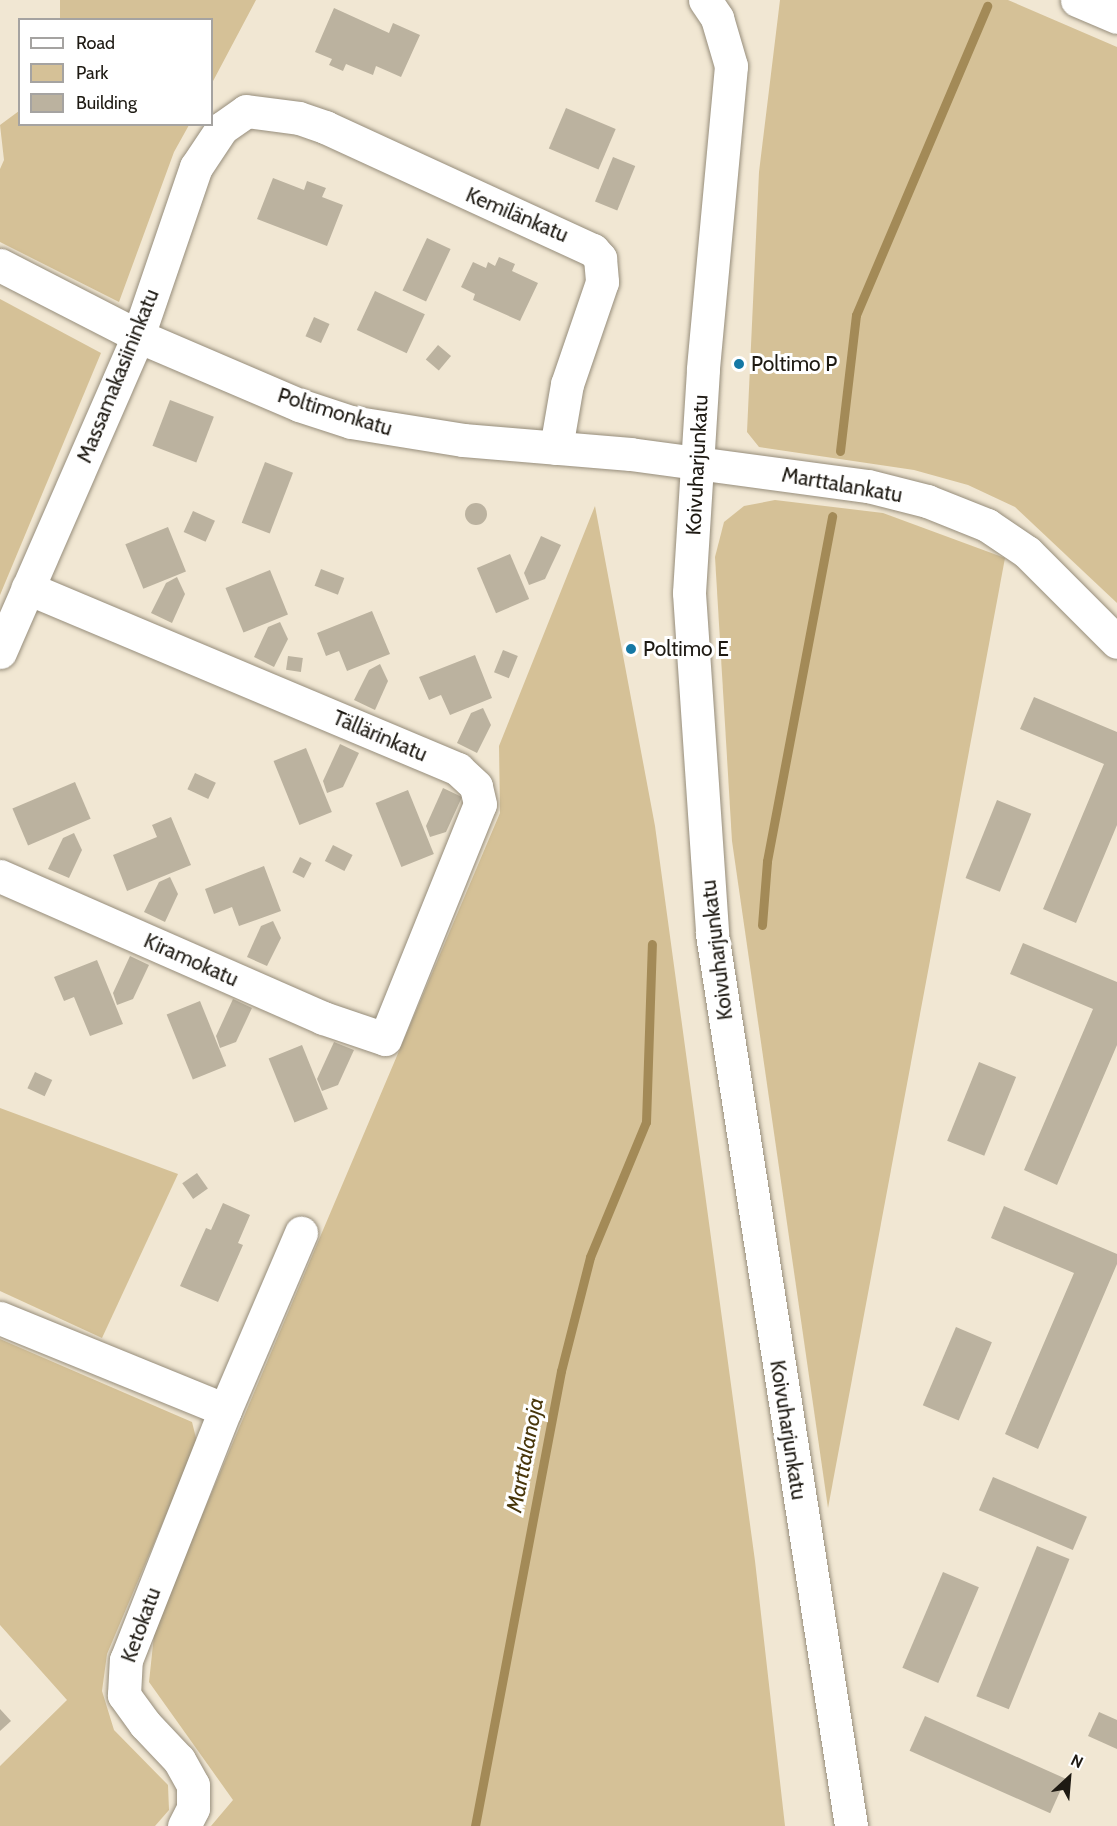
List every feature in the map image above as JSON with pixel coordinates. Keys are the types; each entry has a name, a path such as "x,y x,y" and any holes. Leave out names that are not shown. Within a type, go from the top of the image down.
{"street":[{"name":"Koivuharjunkatu","path":"705,0 717,18 731,66 689,593 712,934 851,1826"},
{"path":"1077,0 1117,17"},
{"name":"Massamakasiininkatu","path":"0,652 138,336 196,167 222,128 246,111"},
{"name":"Kemilänkatu","path":"246,111 299,118 325,128 593,250 600,258 602,282 567,384 556,448"},
{"name":"Poltimonkatu","path":"0,265 138,336 299,405 351,422 429,436 630,454 698,464"},
{"name":"Marttalankatu","path":"698,464 868,486 927,501 987,525 1027,552 1117,642"},
{"name":"Tällärinkatu","path":"28,588 458,769 476,786 480,804 477,818 385,1039"},
{"name":"Kiramokatu","path":"0,876 323,1018 385,1039"},
{"name":"Ketokatu","path":"184,1826 193,1808 193,1785 179,1760 132,1708 124,1695 123,1680 126,1660 225,1410 301,1233"},
{"path":"0,1318 225,1410"}],"green space":[{"path":"60,0 256,0 213,81 213,18 60,18"},
{"path":"780,0 1008,0 1117,47 1117,603 1015,507 968,485 914,470 759,447 747,432 759,172"},
{"path":"18,112 18,126 188,126 174,152 119,302 0,242 0,169 4,160 0,125"},
{"path":"0,299 101,353 0,595"},
{"path":"775,500 883,513 1005,558 828,1508 732,841 715,557 724,522 744,506"},
{"path":"595,506 655,826 755,1561 785,1826 211,1826 233,1800 149,1682 155,1626 500,813 499,746"},
{"path":"0,1108 178,1174 102,1338 0,1291"},
{"path":"0,1339 192,1422 197,1442 107,1654 102,1691 114,1730 168,1785 169,1810 155,1826 0,1826 0,1766 67,1700 0,1625"}],"building":[{"path":"334,8 389,33 393,23 420,35 401,77 376,66 373,75 346,64 343,71 329,65 332,59 315,52"},
{"path":"566,108 616,129 599,170 549,149"},
{"path":"613,157 635,166 617,210 595,202"},
{"path":"273,178 304,190 307,181 326,188 322,197 343,205 327,246 257,219"},
{"path":"427,238 451,249 426,302 402,291"},
{"path":"499,257 515,264 512,271 538,283 520,321 473,300 475,294 461,287 473,262 486,268 488,262 495,266"},
{"path":"375,291 425,314 407,353 357,330"},
{"path":"314,317 330,324 321,343 305,336"},
{"path":"438,345 451,356 439,370 426,360"},
{"path":"170,400 214,417 196,463 152,446"},
{"path":"265,462 293,473 270,533 242,523"},
{"path":"476,503 484,506 487,514 484,522 476,525 468,522 465,514 468,506"},
{"path":"193,511 215,521 206,542 184,532"},
{"path":"168,527 186,572 143,589 125,544"},
{"path":"541,536 561,545 545,579 529,585 524,573"},
{"path":"510,554 529,599 496,613 477,568"},
{"path":"321,569 344,578 338,595 315,586"},
{"path":"270,570 288,615 243,632 225,588"},
{"path":"177,577 185,594 172,623 151,613 166,583"},
{"path":"372,611 390,654 347,671 339,651 326,656 317,633"},
{"path":"280,622 288,639 274,667 254,657 268,627"},
{"path":"503,650 518,656 509,678 494,672"},
{"path":"475,655 492,698 450,715 441,695 429,700 419,677"},
{"path":"288,656 303,658 301,672 286,670"},
{"path":"380,664 388,681 375,710 354,700 369,670"},
{"path":"1034,697 1117,732 1117,825 1076,923 1043,909 1104,764 1020,729"},
{"path":"483,708 491,725 477,753 457,743 471,713"},
{"path":"340,744 359,753 343,787 327,793 323,781"},
{"path":"306,748 332,812 299,825 274,761"},
{"path":"195,773 216,783 208,799 187,789"},
{"path":"75,782 91,819 28,845 12,809"},
{"path":"443,788 462,797 446,832 430,837 426,826"},
{"path":"408,790 434,854 401,867 376,803"},
{"path":"997,800 1031,814 1000,892 966,878"},
{"path":"171,817 191,865 127,891 113,855 157,837 152,825"},
{"path":"74,833 82,850 69,878 48,869 63,838"},
{"path":"333,845 353,855 344,871 325,861"},
{"path":"300,857 312,863 304,878 292,872"},
{"path":"264,866 281,911 239,926 232,907 214,914 205,889"},
{"path":"170,877 178,894 165,922 144,912 159,882"},
{"path":"273,921 281,938 267,966 247,957 261,926"},
{"path":"1023,943 1117,982 1117,1045 1057,1185 1024,1170 1093,1009 1010,974"},
{"path":"130,956 149,965 133,999 117,1005 113,993"},
{"path":"97,960 123,1024 90,1036 74,997 64,1001 54,977"},
{"path":"233,999 252,1008 236,1042 220,1048 216,1036"},
{"path":"200,1001 226,1066 193,1079 167,1014"},
{"path":"334,1042 354,1050 338,1085 322,1091 317,1079"},
{"path":"302,1045 328,1109 294,1122 269,1058"},
{"path":"979,1062 1016,1077 984,1156 947,1141"},
{"path":"35,1072 52,1080 45,1096 27,1088"},
{"path":"197,1173 208,1189 193,1199 182,1183"},
{"path":"223,1203 250,1215 238,1243 243,1245 218,1302 180,1286 206,1228 211,1230"},
{"path":"1004,1206 1117,1254 1117,1264 1038,1449 1005,1434 1074,1273 991,1238"},
{"path":"956,1327 992,1342 959,1420 923,1405"},
{"path":"993,1477 1087,1517 1073,1550 979,1510"},
{"path":"1037,1546 1069,1559 1009,1709 976,1696"},
{"path":"943,1572 979,1587 938,1683 902,1668"},
{"path":"0,1709 11,1721 0,1731"},
{"path":"1099,1712 1117,1720 1117,1749 1088,1736"},
{"path":"925,1716 1066,1779 1050,1813 910,1751"}],"waterway":[{"path":"840,451 856,315 987,6"},
{"path":"762,925 767,861 832,516"},
{"name":"Marttalanoja","path":"475,1826 561,1371 590,1257 646,1122 652,944"}],"place":[{"name":"Poltimo P","path":"739,364"},
{"name":"Poltimo E","path":"631,649"}]}
